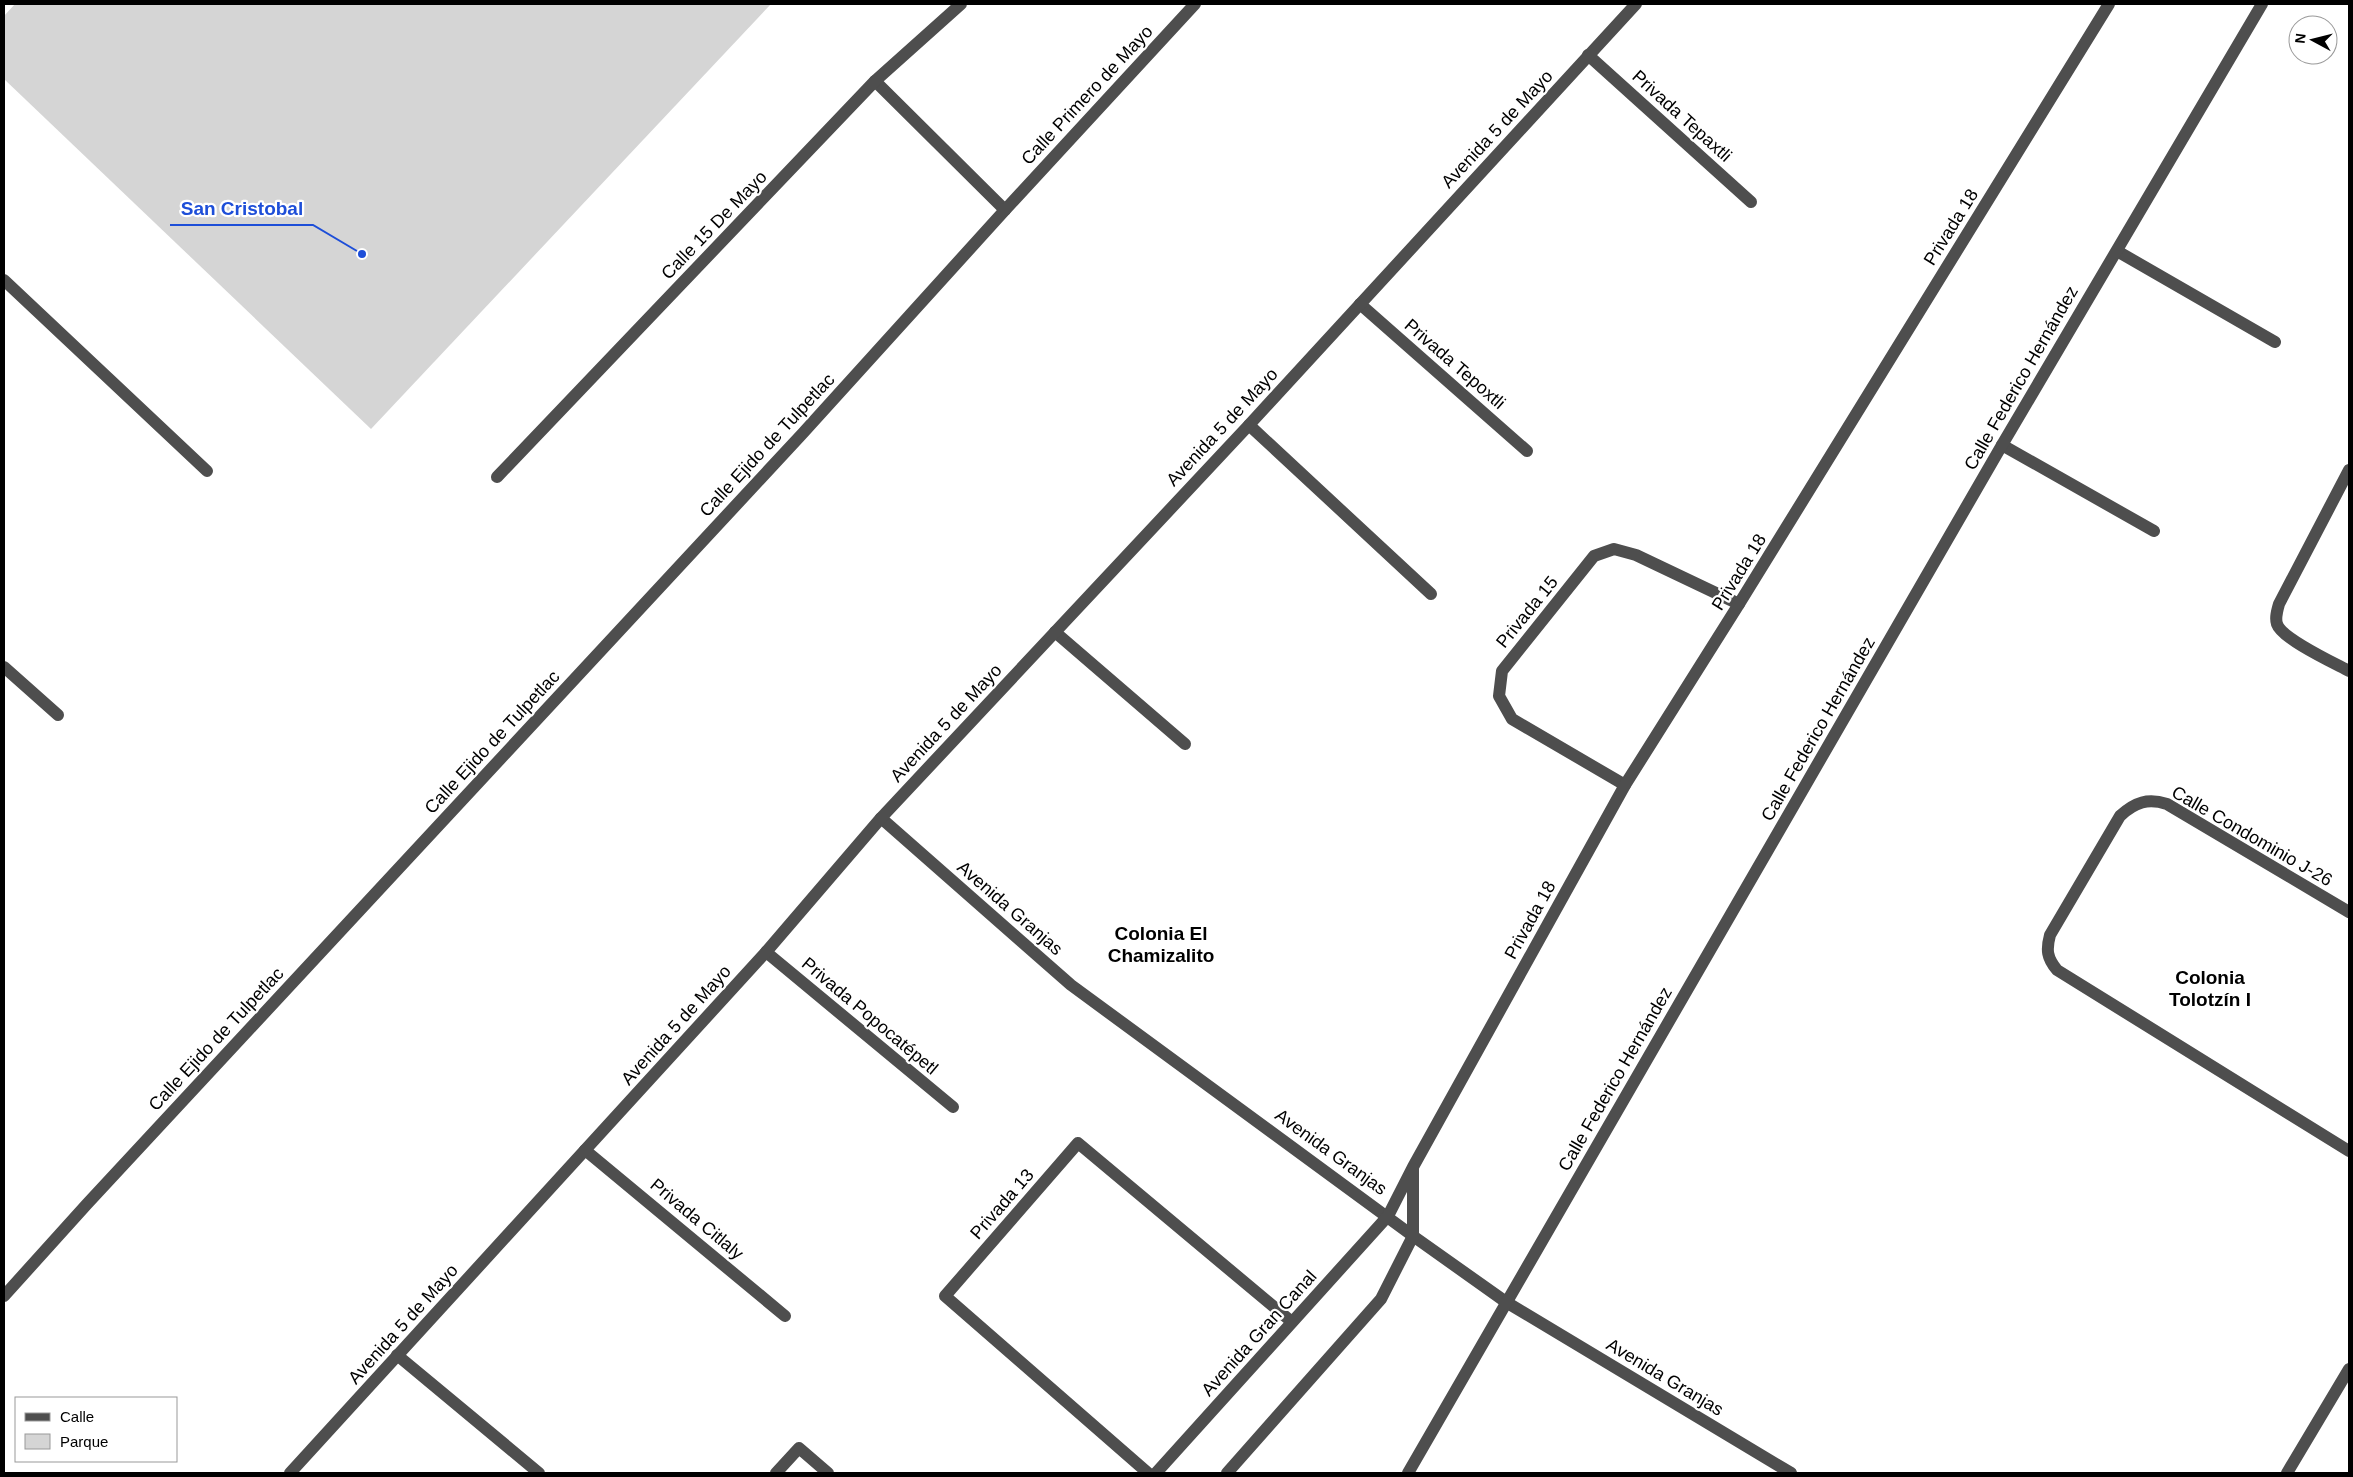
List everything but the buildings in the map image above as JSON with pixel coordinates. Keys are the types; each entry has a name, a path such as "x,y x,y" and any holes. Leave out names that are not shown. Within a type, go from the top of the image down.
{"street":[{"name":"Calle 15 De Mayo","path":"498,476 875,81 961,4"},
{"name":"Calle Primero de Mayo","path":"1004,210 1196,4"},
{"name":"Avenida 5 de Mayo","path":"290,1473 766,952 881,818 1249,425 1636,4"},
{"name":"Privada 18","path":"1388,1216 1412,1167 1625,785 1739,604 2109,4"},
{"name":"Calle Federico Hernández","path":"1408,1473 2002,445 2262,4"},
{"name":"Privada Tepaxtli","path":"1588,55 1751,202"},
{"path":"875,81 1004,210"},
{"name":"Calle Ejido de Tulpetlac","path":"4,1296 87,1204 796,440 1004,210"},
{"path":"2117,251 2275,342"},
{"path":"4,280 207,471"},
{"name":"Privada Tepoxtli","path":"1360,304 1527,451"},
{"path":"1249,425 1431,594"},
{"path":"2002,445 2154,531"},
{"path":"2349,470 2279,604 2276,623 2287,635 2349,671"},
{"name":"Privada 15","path":"1625,785 1512,719 1498,696 1502,671 1594,556 1614,549 1636,555 1739,604"},
{"path":"1055,632 1185,744"},
{"path":"4,667 58,715"},
{"name":"Calle Condominio J-26","path":"2349,912 2167,804 2154,800 2130,806 2120,816 2050,935 2047,955 2056,970 2349,1151"},
{"name":"Avenida Granjas","path":"881,818 1071,985 1388,1216 1412,1236 1506,1302 1790,1473"},
{"name":"Privada Popocatépetl","path":"766,952 953,1107"},
{"name":"Privada 13","path":"1148,1473 945,1296 1078,1143 1292,1322"},
{"name":"Privada Citlaly","path":"585,1150 785,1316"},
{"name":"Privada 18","path":"1412,1167 1412,1236"},
{"name":"Avenida Gran Canal","path":"1156,1473 1388,1216"},
{"path":"1227,1473 1381,1299 1412,1236"},
{"path":"397,1355 540,1473"},
{"path":"2287,1473 2349,1369"},
{"path":"776,1473 799,1448 828,1473"}],"green space":[{"path":"15,4 771,4 371,429 4,79 4,16"}],"place":[{"name":"San Cristobal","path":"362,254"}],"district":[{"name":"Colonia El Chamizalito","path":"1161,944"},
{"name":"Colonia Tolotzín I","path":"2210,988"}]}
